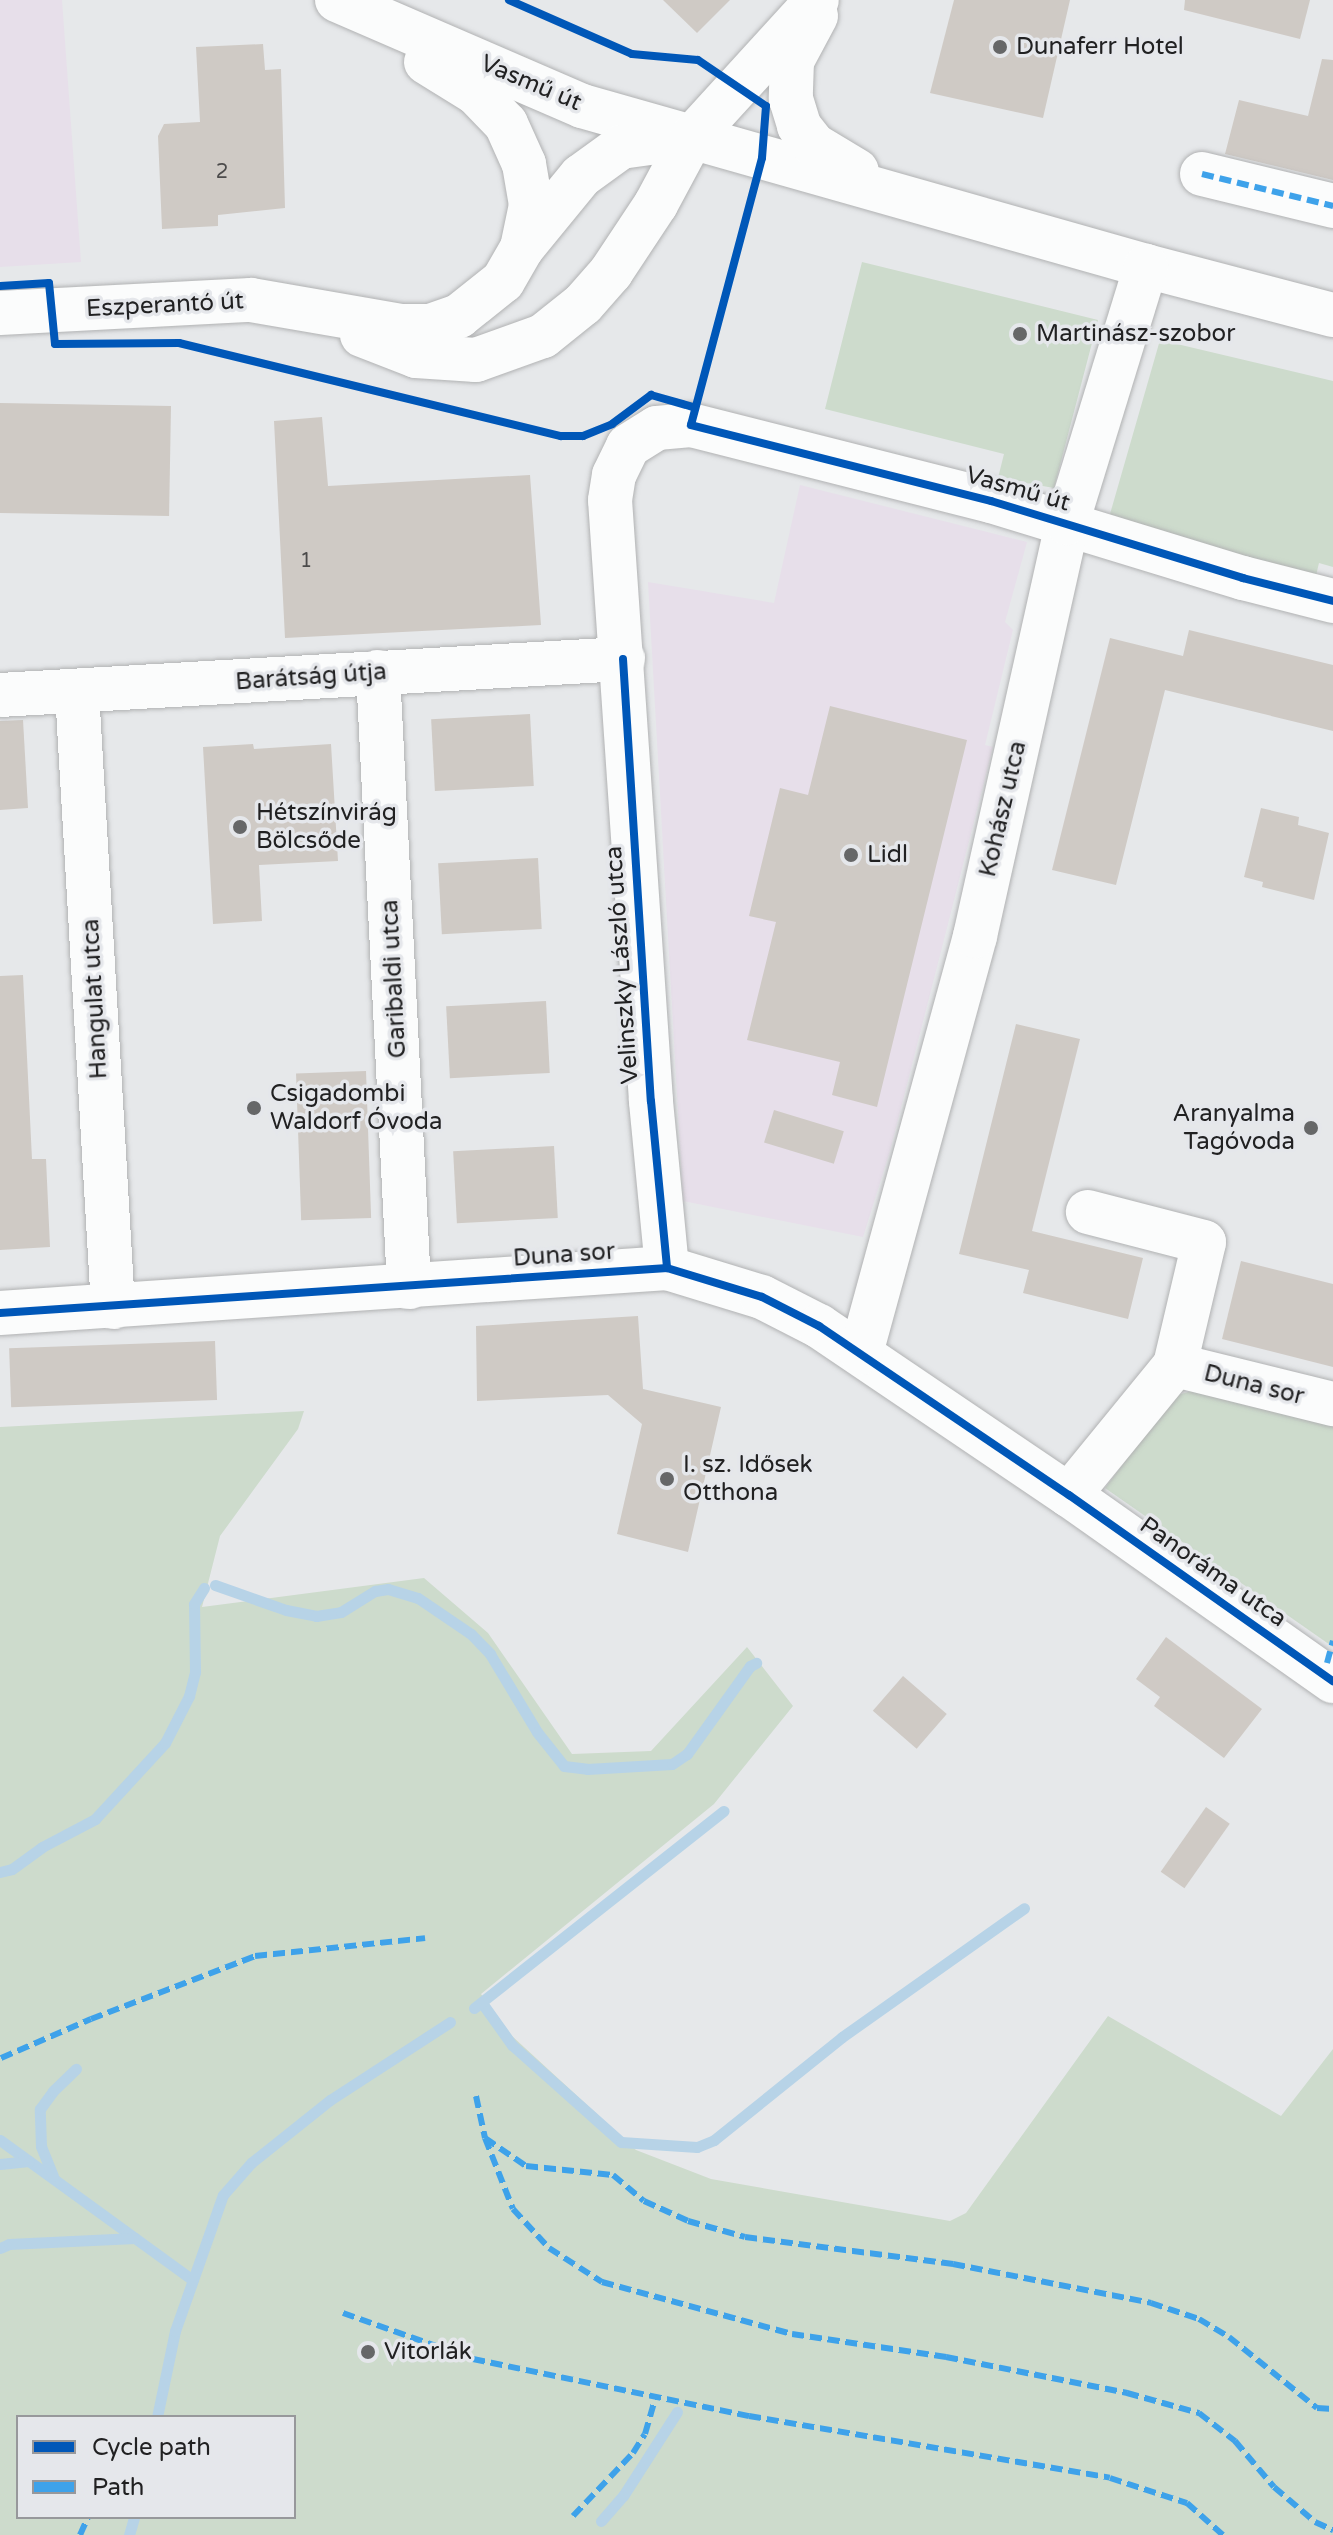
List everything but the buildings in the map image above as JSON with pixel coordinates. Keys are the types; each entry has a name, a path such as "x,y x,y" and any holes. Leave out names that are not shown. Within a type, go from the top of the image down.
{"street":[{"name":"Eszperantó út","path":"325,0 476,93 506,124 524,164 531,205 522,248"},
{"name":"Vasmű út","path":"337,0 582,106 1146,266 1333,315"},
{"path":"692,137 817,0"},
{"path":"824,0 792,61 791,99 799,126 814,145 893,193"},
{"name":"Eszperantó út","path":"0,313 211,299 281,304 401,326 430,326 459,316 503,281 522,248 581,176 621,147 692,137"},
{"name":"Eszperantó út","path":"281,304 416,356 476,360 543,336 583,304 611,272 656,204 692,137"},
{"path":"1202,174 1333,206"},
{"name":"Kohász utca","path":"861,1353 975,936 1067,523 1146,266"},
{"name":"Vasmű út","path":"628,446 657,428 691,425 1067,523 1243,578 1333,601"},
{"name":"Velinszky László utca","path":"628,446 614,475 610,500 651,1101 667,1268"},
{"name":"Barátság útja","path":"0,695 623,659"},
{"name":"Garibaldi utca","path":"378,672 409,1287"},
{"name":"Hangulat utca","path":"77,692 113,1307"},
{"name":"Duna sor","path":"0,1313 667,1268 762,1297 819,1326 1069,1495 1175,1365 1204,1242 1088,1212"},
{"name":"Duna sor","path":"1175,1365 1333,1404"},
{"name":"Panoráma utca","path":"1069,1495 1333,1681"}],"shaded area":[{"path":"0,0 62,0 81,262 0,267"},
{"path":"800,485 1027,542 1005,622 1013,630 985,745 993,747 890,1151 863,1237 683,1201 648,582 774,603"}],"green space":[{"path":"862,262 1098,320 1054,488 998,478 1004,454 825,409"},
{"path":"1160,340 1333,381 1333,567 1319,563 1314,584 1108,521"},
{"path":"1202,1388 1333,1421 1333,1647 1105,1488 1174,1396"},
{"path":"304,1411 298,1429 220,1536 202,1607 424,1578 488,1633 572,1754 651,1751 747,1647 793,1706 714,1804 481,1994 512,2036 636,2150 711,2179 950,2221 966,2213 1108,2016 1281,2116 1333,2049 1333,2535 0,2535 0,1427"}],"waterway":[{"path":"215,1585 286,1610 316,1616 341,1612 375,1591 388,1589 418,1598 471,1634 490,1654 537,1732 564,1766 587,1769 672,1764 687,1754 750,1666 756,1663"},
{"path":"0,1872 12,1869 42,1847 95,1819 165,1743 189,1696 195,1672 194,1604 204,1588"},
{"path":"474,2008 723,1811"},
{"path":"482,2003 512,2045 621,2142 697,2147 714,2140 842,2037 1024,1908"},
{"path":"157,2415 175,2331 223,2195 251,2163 330,2100 450,2022"},
{"path":"53,2176 41,2146 40,2109 76,2069"},
{"path":"0,2140 193,2280"},
{"path":"0,2164 29,2161"},
{"path":"0,2248 9,2244 135,2238"},
{"path":"601,2521 623,2496 677,2412"},
{"path":"129,2535 133,2519"}],"marked path":[{"path":"1202,174 1333,206"},
{"path":"1327,1663 1333,1641"},
{"path":"1,2058 91,2019 255,1956 425,1938"},
{"path":"476,2096 485,2138 526,2166 613,2175 644,2201 688,2221 745,2237 953,2264 1151,2303 1199,2319 1229,2337 1317,2408 1333,2409"},
{"path":"485,2138 513,2209 549,2248 602,2282 792,2334 946,2357 1127,2393 1199,2413 1235,2441 1274,2487 1315,2522 1333,2530"},
{"path":"343,2313 473,2359 749,2416 1110,2478 1187,2503 1223,2535"},
{"path":"573,2516 633,2453 645,2434 656,2396"},
{"path":"80,2535 87,2519"}],"cycle path":[{"path":"509,0 632,54 698,60 766,106 762,158 691,425 991,501 1243,578 1333,601"},
{"path":"0,286 49,283 55,344 179,343 561,436 583,436 612,424 651,395 693,407"},
{"path":"623,659 651,1101 667,1268"},
{"path":"0,1313 667,1268 762,1297 819,1326 1069,1495 1333,1681"}],"place":[{"name":"Dunaferr Hotel","path":"1000,47"},
{"name":"Martinász-szobor","path":"1020,334"},
{"name":"Hétszínvirág Bölcsőde","path":"240,827"},
{"name":"Lidl","path":"851,855"},
{"name":"Csigadombi Waldorf Óvoda","path":"254,1108"},
{"name":"Aranyalma Tagóvoda","path":"1311,1128"},
{"name":"I. sz. Idősek Otthona","path":"667,1479"},
{"name":"Vitorlák","path":"368,2352"}]}
